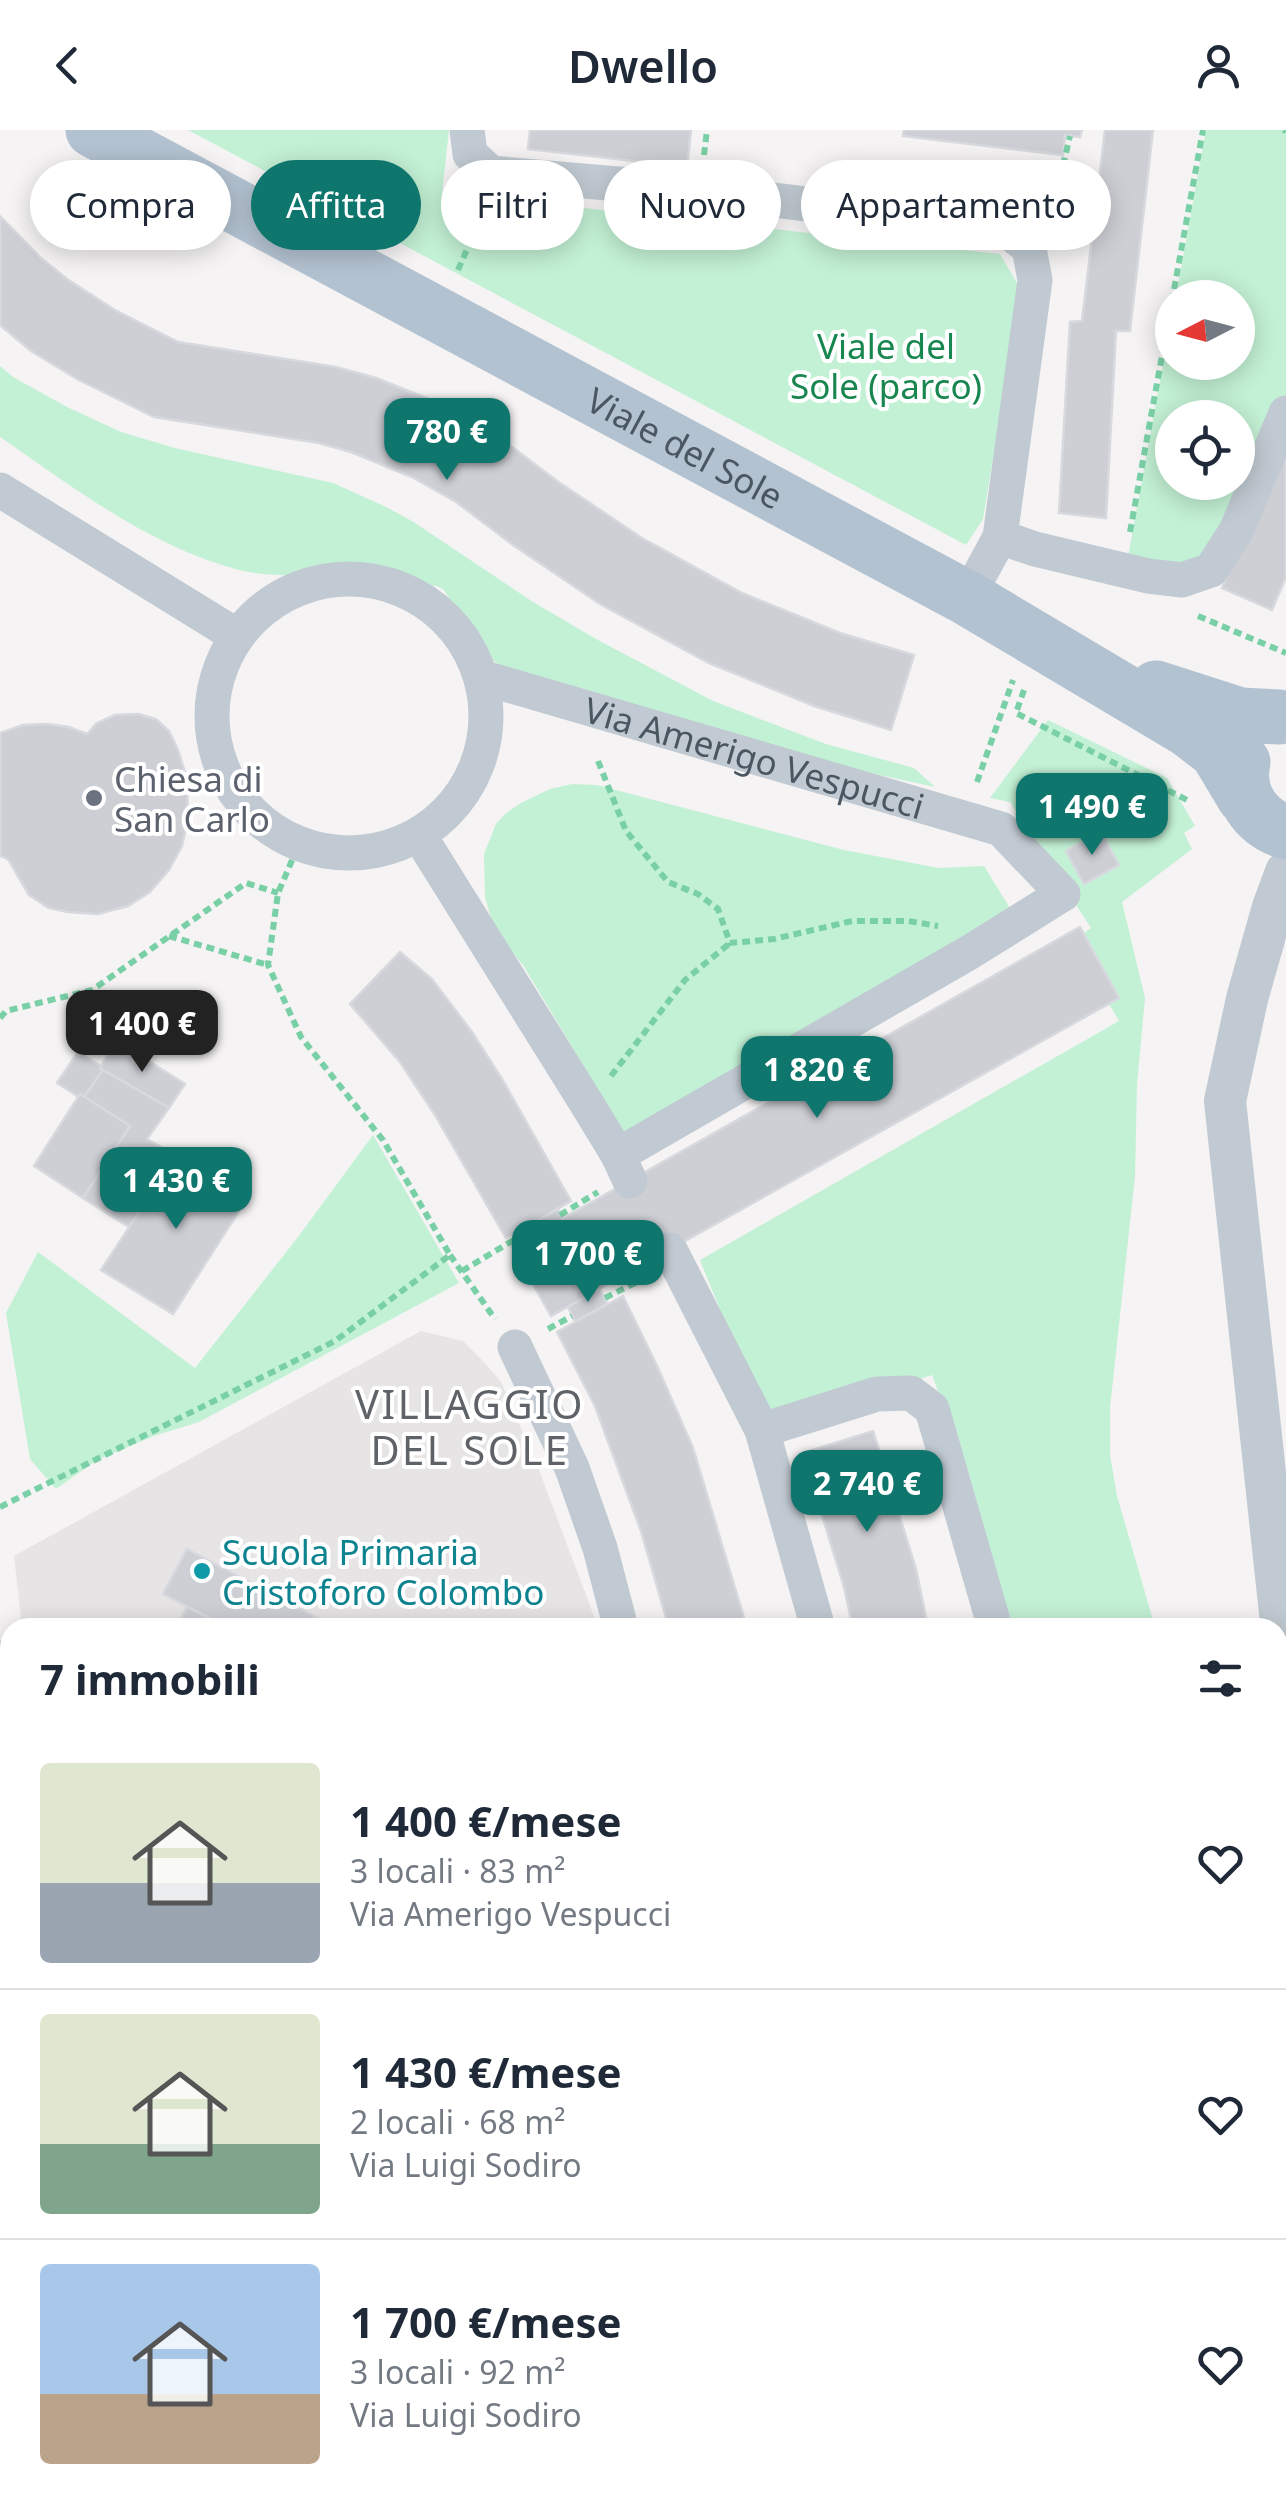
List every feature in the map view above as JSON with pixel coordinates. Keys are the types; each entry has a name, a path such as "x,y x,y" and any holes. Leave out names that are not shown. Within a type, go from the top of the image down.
{"main road":[{"name":"Viale del Sole","path":"94,130 967,598 1034,672 1187,729 1216,752 1260,840"},
{"name":"Viale del Sole","path":"1034,672 1240,715 1283,717"},
{"path":"1260,840 1240,773 1245,750 1259,730 1283,717"}],"street":[{"path":"467,130 470,154 491,173 700,191 1004,228 1029,248 1035,280 1000,537 967,598"},
{"path":"1000,537 1148,576 1182,580 1211,570 1236,531 1286,414"},
{"path":"0,490 237,636"},
{"path":"350,578 393,585 432,606 462,637 480,676 487,722 477,766 454,805 419,834 381,850 339,853 299,844 263,824 235,793 217,755 212,714 219,672 237,636 268,604 307,584 350,578"},
{"name":"Via Amerigo Vespucci","path":"480,676 1001,829 1062,894 970,952"},
{"path":"419,834 624,1168 970,952"},
{"path":"1260,840 1248,999 1224,1102 1280,1618"},
{"path":"670,1250 762,1430 815,1618"},
{"path":"514,1348 572,1468 600,1548 618,1618"},
{"path":"762,1430 877,1394 911,1393 932,1409 992,1618"}],"path":[{"path":"1123,570 1202,130"},
{"path":"1035,280 1070,136"},
{"path":"439,314 467,250"},
{"path":"1034,672 1016,713 1260,840"},
{"path":"954,816 978,781 1034,672"},
{"path":"1091,751 1096,740"},
{"path":"598,761 626,831 668,882 698,894 718,908 730,943"},
{"path":"299,844 278,893 268,965 301,1037 384,1140 450,1255 514,1348"},
{"path":"0,1018 6,1011 92,990 246,883 278,893"},
{"path":"587,1104 685,980 730,943 852,921 908,921 938,926 970,952"},
{"path":"168,936 268,965"},
{"path":"462,1271 527,1232"},
{"path":"0,1507 334,1341 450,1255"}],"shaded area":[{"path":"421,1331 463,1341 501,1382 536,1462 595,1618 21,1618 14,1556"}],"green space":[{"name":"Viale del Sole (parco)","path":"188,130 449,130 446,160 441,160 441,250 584,250 584,208 604,210 604,250 781,250 781,230 801,232 801,250 964,250 1000,254 1021,290 983,519 966,545 413,250 421,250 421,160 251,160 251,164"},
{"path":"1206,130 1286,130 1286,438 1222,571 1126,568 1155,408 1155,500 1255,500 1255,400 1157,400 1160,380 1255,380 1255,280 1179,280"},
{"path":"0,366 67,407 121,432 333,483 412,521 533,602 713,701 826,744 914,768 935,787 543,690 495,662 476,643 444,590 437,586 254,573 175,547 114,514 0,437"},
{"path":"1048,720 1167,778 1195,826 1184,833 1192,849 1122,902 1145,998 1137,1084 1135,1176 1110,1408 1110,1455 1117,1496 1152,1618 1007,1618 969,1474 932,1375 768,1428 700,1260 1119,1021 1072,941 1091,928 1010,802 990,798"},
{"path":"572,784 597,785 844,850 939,868 984,866 1019,923 631,1145 523,965 495,932 485,897 484,854 496,824 521,803"},
{"path":"373,1135 459,1283 199,1422 97,1460 56,1489 30,1459 6,1313 38,1252 195,1368"}],"building":[{"path":"530,130 691,130 688,160 625,160 528,149"},
{"path":"904,130 1082,130 1080,137 1065,135 1063,155 903,136"},
{"path":"1105,130 1153,130 1130,331 1116,331 1106,518 1059,513 1070,322 1082,321 1091,250 1111,250 1111,160 1101,160"},
{"path":"0,216 30,250 67,279 115,310 178,342 336,367 446,406 499,437 642,538 742,593 840,633 914,655 891,730 814,706 709,663 600,604 456,502 412,477 319,443 154,417 77,379 31,351 0,325"},
{"path":"1286,435 1286,577 1272,610 1222,588"},
{"name":"Chiesa di San Carlo","path":"138,714 156,719 169,731 178,750 187,779 188,818 182,846 169,870 150,892 128,906 98,914 49,908 29,895 8,859 0,856 0,733 23,725 47,724 87,734 97,723 115,715"},
{"path":"1101,832 1119,865 1084,884 1066,851"},
{"path":"1080,927 1119,998 551,1316 512,1247"},
{"path":"400,952 432,979 472,1032 571,1201 506,1238 400,1062 350,1004"},
{"path":"116,1041 185,1084 169,1108 100,1068"},
{"path":"78,1052 103,1070 84,1097 57,1083"},
{"path":"103,1070 169,1108 147,1139 176,1156 129,1227 83,1198 130,1126 84,1097"},
{"path":"80,1094 130,1126 83,1198 34,1166"},
{"path":"180,1150 250,1194 173,1314 101,1270"},
{"path":"558,1209 563,1219 530,1237 524,1228"},
{"path":"600,1289 607,1304 575,1321 568,1307"},
{"path":"623,1296 693,1448 744,1618 666,1618 641,1531 595,1406 557,1332"},
{"path":"873,1431 916,1569 926,1618 851,1618 803,1453"},
{"name":"Scuola Primaria Cristoforo Colombo","path":"187,1549 318,1618 207,1618 163,1594"},
{"path":"187,1607 208,1617 207,1618 181,1618"}],"place":[{"name":"Chiesa di San Carlo","path":"94,798"},
{"name":"Scuola Primaria Cristoforo Colombo","path":"202,1571"}],"district":[{"name":"VILLAGGIO DEL SOLE","path":"470,1426"}]}
